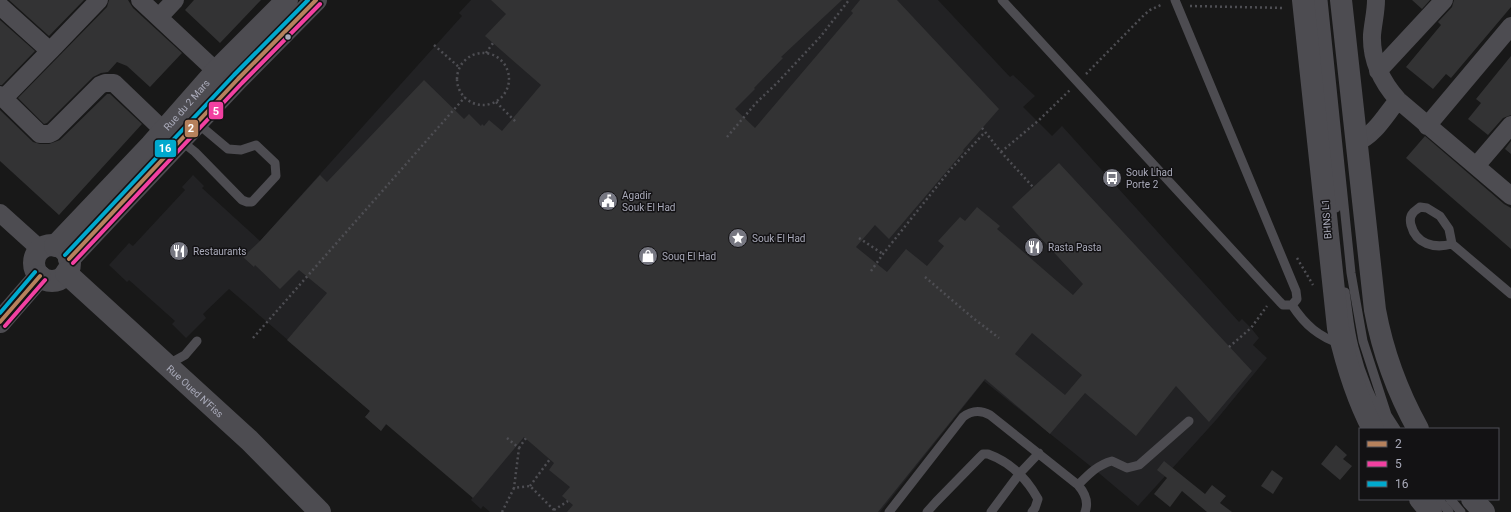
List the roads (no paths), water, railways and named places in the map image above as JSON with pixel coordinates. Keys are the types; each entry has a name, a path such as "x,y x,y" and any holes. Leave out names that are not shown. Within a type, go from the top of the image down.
{"street":[{"path":"99,0 50,51 2,96 40,134 49,134 53,132 100,85 110,82 114,83 172,135"},
{"path":"140,0 216,71"},
{"path":"159,17 175,0"},
{"name":"Rue du 2 Mars","path":"58,257 172,135 216,71 287,0"},
{"name":"Rue du 2 Mars","path":"172,135 197,123 316,0"},
{"path":"1341,0 1375,310 1380,337 1397,388 1417,428"},
{"path":"1376,0 1372,47 1378,71 1384,82 1398,100 1511,196"},
{"path":"1378,71 1444,0"},
{"path":"1294,4 1335,308 1342,344 1355,388 1373,428"},
{"path":"0,6 50,51"},
{"path":"1427,126 1511,26"},
{"path":"1357,142 1372,132 1398,100"},
{"path":"1476,166 1511,125"},
{"path":"0,213 58,257 58,280 48,281 40,276 0,322"},
{"name":"Rue Oued N'Fiss","path":"58,257 166,366 249,440 320,512"},
{"path":"1421,500 1431,512"},
{"path":"1473,500 1484,512"}],"lane":[{"path":"1002,0 1280,302 1284,305 1292,305"},
{"name":"BHNS L1","path":"1316,0 1338,233"},
{"name":"BHNS L1","path":"1323,0 1351,273 1363,341 1387,415 1395,428"},
{"path":"1176,2 1296,291 1297,299 1292,305"},
{"path":"172,135 195,152 242,200 252,202 276,176 275,163 256,145 241,150 228,149 197,123"},
{"path":"1452,244 1443,247 1432,246 1421,242 1413,232 1410,221 1412,213 1420,207 1427,208 1440,216 1449,229 1452,244 1511,294"},
{"path":"1342,278 1356,353 1364,380 1380,416 1387,428"},
{"path":"1292,305 1313,330 1327,339 1342,344"},
{"path":"166,366 184,355 198,341"},
{"path":"889,512 963,417 972,412 981,412 990,415 1078,486 1086,495 1087,502 1085,512"},
{"path":"1078,486 1094,469 1106,463 1112,461 1127,468 1138,465 1189,421"},
{"path":"991,512 1020,473 1039,453"},
{"path":"927,512 941,496 984,454 993,456 1020,473 1033,489 1038,499 1032,512"},
{"path":"1439,500 1449,512"},
{"path":"1451,500 1461,512"}],"place":[{"name":"Souk Lhad Porte 2","path":"1112,178"},
{"name":"Agadir Souk El Had","path":"608,201"},
{"name":"Souk El Had","path":"738,238"},
{"name":"Rasta Pasta","path":"1034,247"},
{"name":"Restaurants","path":"179,251"},
{"name":"Souq El Had","path":"648,256"}]}
